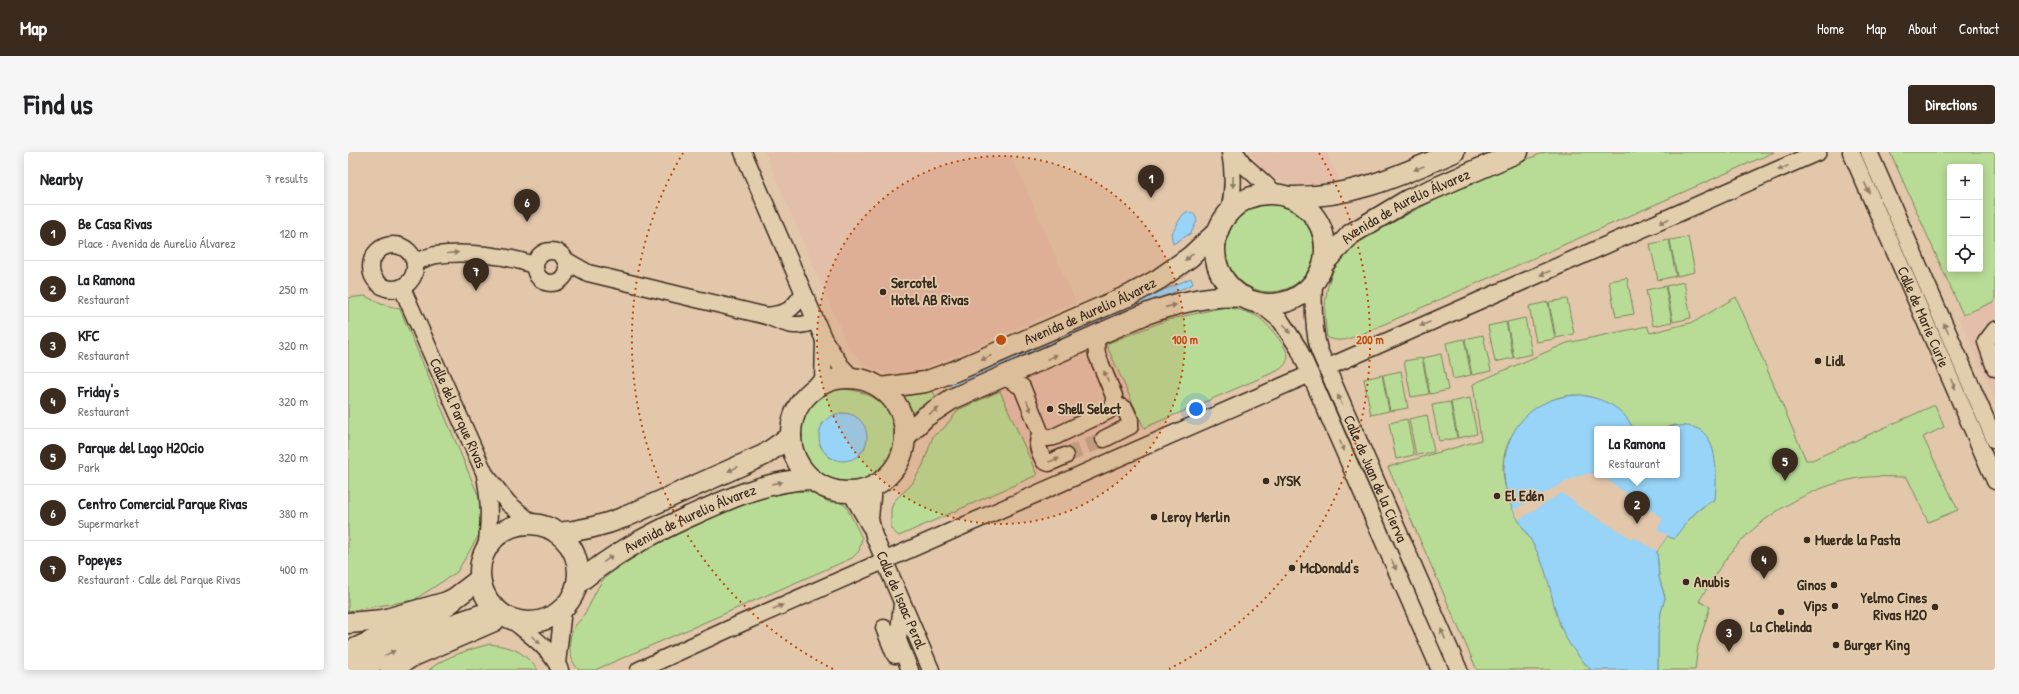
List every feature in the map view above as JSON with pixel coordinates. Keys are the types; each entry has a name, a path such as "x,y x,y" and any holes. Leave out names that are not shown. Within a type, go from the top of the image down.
{"highway":[{"path":"348,653 432,615 451,601"},
{"path":"355,670 407,645 477,616 505,616"}],"main road":[{"name":"Avenida de Aurelio Álvarez","path":"1283,196 1332,195 1366,188 1397,177 1454,152"},
{"name":"Avenida de Aurelio Álvarez","path":"1324,263 1351,234 1408,200 1518,152"},
{"path":"1263,194 1283,196 1306,206 1321,228 1326,246 1324,263 1314,283 1292,299 1275,304 1251,300 1231,287 1220,272 1215,248 1218,231 1229,212 1252,197 1263,194"},
{"name":"Avenida de Aurelio Álvarez","path":"881,388 925,382 955,371 1130,295 1190,257 1218,231"},
{"name":"Avenida de Aurelio Álvarez","path":"905,437 925,416 946,403 1164,307 1209,297 1226,296 1251,300"},
{"path":"852,378 869,382 881,388 898,406 905,426 903,452 896,466 886,478 873,486 858,491 828,488 812,478 802,468 794,453 791,436 794,420 800,406 810,393 823,384 834,380 852,378"},
{"name":"Avenida de Aurelio Álvarez","path":"557,533 587,529 625,517 764,455 791,436"},
{"name":"Avenida de Aurelio Álvarez","path":"578,583 613,555 637,541 715,504 771,484 812,478"},
{"path":"533,524 546,527 557,533 567,542 575,554 578,568 578,583 572,597 563,609 552,617 539,621 526,622 505,616 485,595 480,579 481,564 486,549 496,537 509,528 521,525 533,524"},
{"path":"348,623 383,620 451,601 480,579"},
{"path":"392,670 411,657 505,616"}],"street":[{"path":"743,152 824,340 841,366 852,378"},
{"path":"1229,212 1233,194 1234,169 1230,152"},
{"path":"1235,152 1244,165 1283,196"},
{"path":"1326,368 1818,152"},
{"name":"Calle de Marie Curie","path":"1851,152 1995,481"},
{"name":"Calle de Marie Curie","path":"1869,152 1995,440"},
{"path":"396,245 405,247 412,254 416,262 414,278 402,288 387,289 380,285 371,273 373,258 382,248 396,245"},
{"path":"565,260 567,269 563,277 557,282 547,282 539,278 535,266 538,258 550,251 558,253 565,260 588,273 767,316 783,323 800,326 815,321"},
{"path":"416,262 434,255 459,252 494,256 535,266"},
{"path":"563,277 588,273"},
{"name":"Calle de Juan de la Cierva","path":"1314,283 1315,334 1326,368 1459,670"},
{"name":"Calle del Parque Rivas","path":"402,288 485,474 508,503 533,524"},
{"path":"767,316 782,314 792,309 803,294"},
{"name":"Calle de Juan de la Cierva","path":"1251,300 1281,320 1299,349 1440,670"},
{"path":"1995,330 1986,342 1995,368"},
{"path":"1005,377 1022,387 1041,434 1047,438 1054,437 1108,411 1114,404 1114,396 1097,355 1096,344 1098,336"},
{"path":"823,384 824,340"},
{"path":"640,670 742,623 1310,374"},
{"path":"1104,439 1130,426 1130,420 1125,409 1114,404"},
{"path":"1041,434 1038,441 1038,449 1044,461 1049,463 1065,456"},
{"path":"485,474 490,502 490,521 486,549"},
{"name":"Calle de Isaac Peral","path":"872,530 870,519 873,486"},
{"name":"Calle de Isaac Peral","path":"850,491 872,530 884,562 931,670"},
{"path":"902,604 898,640 910,670"},
{"path":"558,667 563,609"},
{"path":"505,616 540,643 558,667"},
{"path":"884,628 901,670"}],"shaded area":[{"path":"765,152 1010,152 1076,302 973,348 912,373 891,375 869,367 862,362 848,347"},
{"path":"1251,152 1326,152 1340,181 1310,187 1286,182 1268,174 1257,165"},
{"path":"1995,301 1995,399 1959,317"},
{"path":"1106,344 1144,428 1037,475 1000,391"}],"green space":[{"path":"1545,152 1774,152 1364,333 1341,340 1327,337 1325,306 1328,286 1335,267 1346,253 1370,235 1447,194"},
{"path":"1890,152 1995,152 1995,301 1963,315"},
{"path":"1261,202 1279,202 1295,209 1308,222 1315,238 1315,256 1308,272 1295,285 1279,292 1261,292 1245,285 1232,272 1225,256 1225,238 1232,222 1245,209"},
{"path":"1688,237 1695,272 1677,276 1670,240"},
{"path":"1669,240 1676,276 1658,280 1650,244"},
{"path":"1627,278 1634,314 1616,317 1609,281"},
{"path":"1684,282 1691,318 1673,322 1666,286"},
{"path":"1665,286 1672,322 1653,326 1646,290"},
{"path":"365,296 381,304 400,309 483,507 480,533 457,572 414,600 348,611 348,298"},
{"path":"1736,297 1806,460 1812,460 1935,405 1944,427 1923,437 1958,510 1928,522 1907,477 1867,477 1849,480 1830,485 1793,502 1776,512 1745,536 1724,562 1699,601 1710,607 1698,646 1695,670 1658,670 1658,635 1661,612 1665,598 1659,577 1657,551 1668,535 1682,527 1697,511 1715,499 1680,433 1680,426 1631,426 1624,418 1594,398 1575,395 1560,397 1545,403 1520,423 1511,437 1505,451 1503,467 1504,481 1513,507 1539,554 1565,633 1571,645 1591,670 1477,670 1388,467 1481,440 1473,384 1567,343 1647,326 1650,333 1694,322"},
{"path":"1567,299 1574,334 1556,338 1549,302"},
{"path":"1548,302 1555,339 1536,342 1529,306"},
{"path":"1225,307 1246,312 1262,320 1276,335 1284,347 1288,357 1285,364 1277,371 1144,428 1106,344 1167,320"},
{"path":"1525,318 1532,354 1514,358 1507,322"},
{"path":"1506,322 1513,358 1495,362 1488,326"},
{"path":"1483,335 1491,371 1472,375 1465,339"},
{"path":"1464,339 1471,375 1453,379 1446,343"},
{"path":"1441,354 1448,390 1430,394 1423,358"},
{"path":"1422,358 1429,394 1411,397 1404,361"},
{"path":"1401,371 1408,408 1390,411 1383,375"},
{"path":"1382,375 1389,411 1371,415 1364,379"},
{"path":"931,388 937,399 922,405 909,417 906,406 899,396"},
{"path":"841,389 864,393 874,398 882,404 888,412 892,422 894,433 893,446 889,458 875,473 861,480 844,481 831,478 819,472 804,453 801,441 801,429 805,417 812,405 821,397","holes":["841,413 857,418 865,448 861,453 853,458 830,458 820,446 822,424 834,415"]},
{"path":"1000,391 1037,475 899,536 891,529 891,509 894,501 912,484 923,465 933,436 944,428 958,410"},
{"path":"1470,398 1477,434 1458,438 1451,402"},
{"path":"1450,402 1457,438 1439,441 1432,405"},
{"path":"1427,415 1434,452 1416,455 1409,419"},
{"path":"1407,419 1414,455 1396,459 1389,423"},
{"path":"796,491 810,492 829,502 839,502 846,506 862,538 859,551 852,558 595,670 579,670 575,666 570,649 572,631 586,612 599,585 609,575 641,553 706,519 752,501"},
{"path":"490,644 517,651 527,658 538,670 429,670 450,657"}],"water":[{"path":"1186,212 1194,213 1197,221 1191,233 1173,244 1171,233"},
{"path":"1191,278 1193,284 952,388 950,384"},
{"path":"1581,395 1605,402 1612,405 1624,415 1632,426 1594,426 1594,478 1680,478 1680,426 1696,428 1704,433 1713,449 1716,470 1715,499 1702,507 1692,516 1674,539 1667,536 1657,551 1659,577 1665,598 1661,612 1658,635 1658,670 1591,670 1583,662 1566,639 1557,615 1543,565 1536,549 1516,517 1510,503 1505,483 1504,463 1508,445 1516,429 1527,415 1542,404 1560,397"},
{"path":"838,413 848,413 860,420 867,432 867,442 860,454 848,461 838,461 830,457 823,450 819,442 819,432 823,424 830,417"}],"pier":[{"path":"1591,473 1594,474 1594,478 1605,478 1663,519 1657,530 1668,535 1657,551 1633,537 1632,539 1575,504 1576,502 1561,493 1519,520 1513,510 1575,477"}],"tunnel":[{"path":"1065,456 1104,439"}],"place":[{"name":"Be Casa Rivas","path":"1151,198"},
{"name":"Centro Comercial Parque Rivas","path":"527,222"},
{"name":"Popeyes","path":"476,291"},
{"name":"Sercotel Hotel AB Rivas","path":"883,292"},
{"name":"Lidl","path":"1818,361"},
{"name":"Shell Select","path":"1050,409"},
{"name":"JYSK","path":"1266,481"},
{"name":"Parque del Lago H2Ocio","path":"1785,481"},
{"name":"El Edén","path":"1497,496"},
{"name":"Leroy Merlin","path":"1154,517"},
{"name":"La Ramona","path":"1637,524"},
{"name":"Muerde la Pasta","path":"1807,540"},
{"name":"McDonald's","path":"1292,568"},
{"name":"Friday's","path":"1764,579"},
{"name":"Anubis","path":"1686,582"},
{"name":"Ginos","path":"1834,585"},
{"name":"Vips","path":"1835,606"},
{"name":"Yelmo Cines Rivas H2O","path":"1935,607"},
{"name":"La Chelinda","path":"1781,612"},
{"name":"Burger King","path":"1836,645"},
{"name":"KFC","path":"1729,652"}]}
